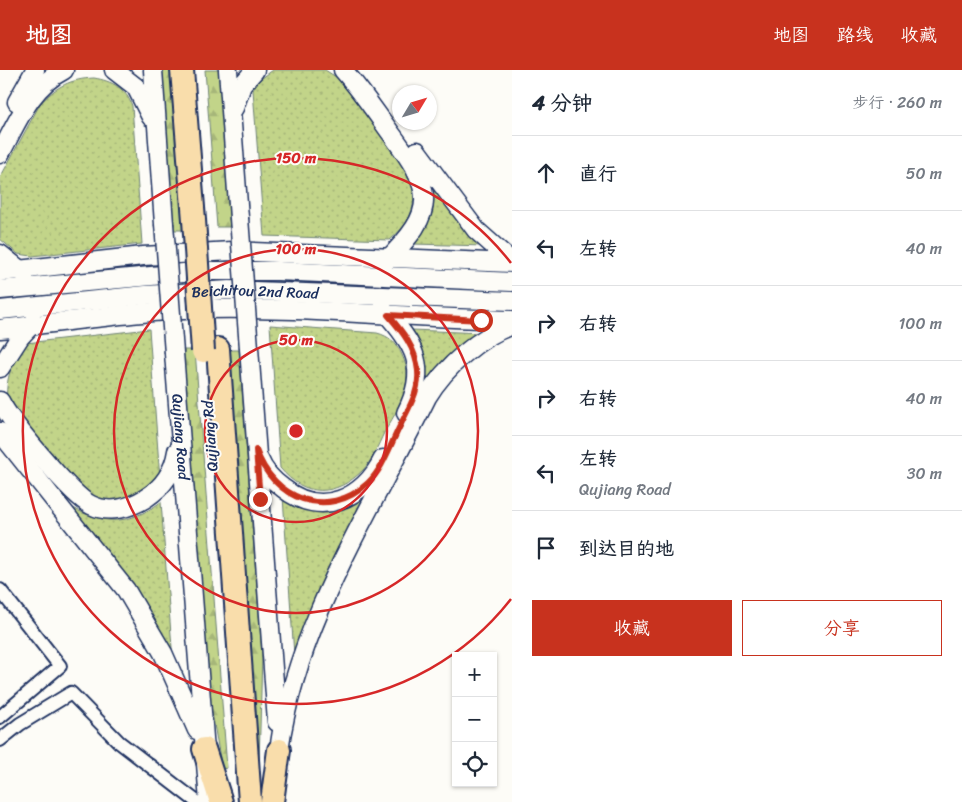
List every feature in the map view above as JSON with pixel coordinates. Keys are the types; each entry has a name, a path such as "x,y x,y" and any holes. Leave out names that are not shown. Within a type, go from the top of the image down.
{"highway":[{"name":"Qujiang Rd","path":"182,70 201,220 250,802"},
{"name":"Qujiang Rd","path":"198,70 201,220"},
{"name":"Qujiang Rd","path":"211,350 237,802"},
{"path":"204,749 221,802"},
{"path":"272,802 279,750"}],"main road":[{"path":"0,133 34,70"},
{"path":"0,154 35,92 49,78 64,70"},
{"path":"114,70 127,78 138,89 158,134"},
{"name":"Qujiang Road","path":"153,70 208,802"},
{"path":"228,70 283,802"},
{"path":"232,131 236,96 242,85 255,70"},
{"path":"343,70 414,164 422,184 424,204 420,220 411,234 390,257 370,271 354,275"},
{"path":"357,70 476,230 512,263"},
{"path":"0,272 143,256 232,251 512,263"},
{"path":"0,254 19,270 44,282 58,285"},
{"name":"Beichitou 2nd Road","path":"0,290 206,271 278,271 512,282"},
{"name":"Beichitou 2nd Road","path":"0,310 229,290 512,301"},
{"path":"256,450 265,471 272,479 302,500 320,503 337,501 356,492 368,483 376,473 413,399 418,381 417,364 410,344 388,315 375,303 352,294"},
{"path":"0,368 30,326 49,311 66,303"},
{"path":"0,329 171,310 205,309 274,309 512,320"},
{"path":"279,750 287,700 311,627 434,384 465,354 499,331 512,325"},
{"path":"0,401 12,419 66,485 90,505 100,508 131,506 160,486 173,467 179,434"},
{"path":"0,432 135,602 163,653 204,749"}],"street":[{"path":"0,590 60,666 0,717"},
{"path":"0,740 20,724 71,693 120,742 197,802"}],"green space":[{"path":"161,70 176,70 187,230 174,230"},
{"path":"205,70 219,70 230,227 217,227"},
{"path":"273,70 325,70 336,77 352,95 397,156 411,183 414,197 412,211 404,225 390,240 264,236 253,90 258,81"},
{"path":"94,78 117,86 126,94 132,106 142,244 32,256 18,254 0,239 0,178 40,104 52,92 64,85 78,80"},
{"path":"425,177 485,246 413,244"},
{"path":"270,325 377,333 392,341 402,355 406,365 407,376 400,405 372,458 353,479 342,485 331,489 310,489 290,478 280,468"},
{"path":"149,329 160,479 155,485 114,505 84,495 7,402 8,378 13,364 26,343"},
{"path":"412,330 481,333 423,393"},
{"path":"182,350 195,350 227,768 222,769 209,696"},
{"path":"225,350 239,350 262,655 259,764 256,764"},
{"path":"369,489 294,655 283,497 288,501"},
{"path":"161,502 173,661 66,504 91,516 114,520 136,516"}],"route":[{"path":"260,499 256,450 265,471 272,479 295,496 310,502 337,501 362,488 376,473 413,399 419,373 415,354 410,344 388,315 481,320"}]}
